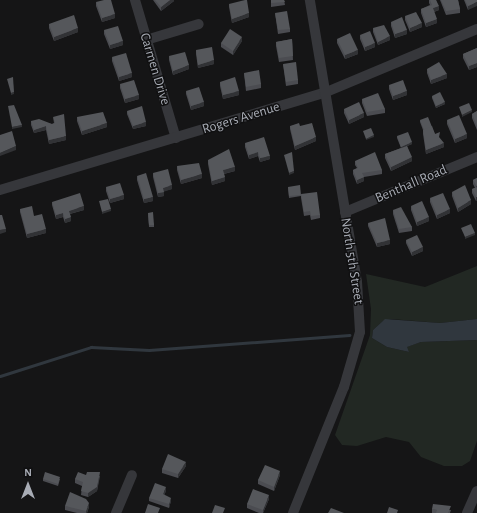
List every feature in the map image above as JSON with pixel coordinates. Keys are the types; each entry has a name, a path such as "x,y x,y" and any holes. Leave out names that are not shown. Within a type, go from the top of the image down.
{"street":[{"name":"Carmen Drive","path":"135,0 176,138"},
{"name":"North 5th Street","path":"293,513 344,386 360,332 358,289 324,93 310,0"},
{"path":"146,40 199,24"},
{"name":"Rogers Avenue","path":"0,190 324,93 477,29"},
{"name":"Benthall Road","path":"345,212 477,157"},
{"path":"116,513 132,475"},
{"path":"467,513 477,491"}],"shaded area":[{"path":"477,266 477,319 440,323 391,319 383,321 373,330 372,338 387,347 409,352 406,347 421,342 477,340 477,441 470,461 462,466 444,466 421,457 409,442 386,437 357,446 342,445 335,435 370,335 371,309 366,274 425,287"},
{"path":"385,319 440,323 477,319 477,340 421,342 407,347 409,352 387,347 372,338 373,330"}],"building":[{"path":"111,0 115,14 102,18 96,2"},
{"path":"155,0 170,0 161,7"},
{"path":"247,0 249,13 232,19 229,4"},
{"path":"271,0 284,0 285,2 271,3"},
{"path":"430,0 436,0 439,6 433,8 437,19 426,23 421,9 432,5"},
{"path":"441,0 458,0 460,9 446,11"},
{"path":"465,0 477,0 477,2 468,6"},
{"path":"287,11 290,29 278,30 275,13"},
{"path":"416,12 422,23 410,28 405,16"},
{"path":"74,15 78,28 54,37 49,24"},
{"path":"402,17 407,30 395,34 391,22"},
{"path":"384,25 390,36 378,42 373,28"},
{"path":"118,26 123,41 110,45 104,30"},
{"path":"230,29 242,37 233,51 221,43"},
{"path":"370,31 375,43 365,47 360,35"},
{"path":"350,33 358,50 345,55 337,39"},
{"path":"292,39 293,56 279,58 276,42"},
{"path":"212,47 214,60 198,65 196,50"},
{"path":"477,48 477,63 469,66 463,54"},
{"path":"185,52 189,65 173,71 169,56"},
{"path":"126,53 132,73 119,77 112,57"},
{"path":"296,62 298,80 286,82 283,64"},
{"path":"439,62 447,74 431,80 427,69"},
{"path":"259,70 261,84 246,87 244,73"},
{"path":"13,77 14,92 11,93 7,79"},
{"path":"235,77 239,91 223,95 220,82"},
{"path":"134,80 139,95 125,99 120,84"},
{"path":"403,80 407,91 393,96 389,85"},
{"path":"199,87 204,102 191,106 186,91"},
{"path":"440,92 445,102 436,106 432,96"},
{"path":"378,93 385,109 367,112 362,99"},
{"path":"359,102 364,113 349,120 344,109"},
{"path":"469,103 472,110 462,115 459,107"},
{"path":"14,105 22,125 12,127 8,106"},
{"path":"142,106 146,122 133,126 127,111"},
{"path":"477,111 477,126 472,114"},
{"path":"103,112 107,123 82,131 77,117"},
{"path":"64,114 66,136 49,140 46,126 34,130 31,121 39,119 52,124 55,123 53,117"},
{"path":"459,115 467,134 455,139 447,120"},
{"path":"428,117 432,127 424,130 420,120"},
{"path":"299,123 300,126 312,123 316,137 295,146 290,126"},
{"path":"432,126 435,134 440,132 439,137 444,143 426,150 423,130"},
{"path":"371,128 374,135 366,139 363,131"},
{"path":"12,131 16,146 0,153 0,135"},
{"path":"408,132 412,142 401,147 397,136"},
{"path":"264,137 270,156 260,158 258,152 249,155 245,143"},
{"path":"407,146 412,157 391,167 385,154"},
{"path":"229,149 235,167 223,170 225,177 212,181 208,160"},
{"path":"292,152 294,171 289,173 284,155"},
{"path":"375,152 382,170 362,173 364,177 357,180 353,170 358,168 355,161"},
{"path":"199,163 202,174 181,180 177,166"},
{"path":"168,169 172,185 163,188 164,192 158,193 153,173"},
{"path":"146,173 153,197 144,199 137,176"},
{"path":"477,178 477,187 473,180"},
{"path":"120,183 124,195 110,199 106,187"},
{"path":"300,185 301,195 289,196 288,187"},
{"path":"465,185 471,200 458,208 452,192"},
{"path":"477,187 477,197 476,197 472,189"},
{"path":"317,192 320,215 311,216 310,211 304,212 301,194"},
{"path":"80,193 84,206 69,211 71,217 65,219 63,213 56,215 52,202"},
{"path":"443,193 450,209 437,215 430,198"},
{"path":"108,199 111,209 102,212 99,201"},
{"path":"422,201 429,217 417,222 411,206"},
{"path":"32,206 34,216 42,214 46,229 27,234 20,209"},
{"path":"401,207 412,227 399,229 393,210"},
{"path":"153,212 154,225 149,225 148,213"},
{"path":"0,215 2,215 6,229 0,230"},
{"path":"385,218 390,240 377,243 368,223"},
{"path":"471,224 475,233 465,237 461,228"},
{"path":"417,235 423,247 412,252 406,240"},
{"path":"168,454 186,462 178,474 162,469"},
{"path":"265,465 280,471 274,487 258,480"},
{"path":"45,472 60,477 58,484 43,479"},
{"path":"78,472 86,475 87,472 100,472 97,487 88,493 81,491 83,482 75,479"},
{"path":"155,483 166,487 163,494 171,498 169,504 149,498"},
{"path":"253,489 269,495 263,510 247,504"},
{"path":"70,492 86,499 89,503 86,511 65,506"},
{"path":"148,504 160,508 158,513 145,513"},
{"path":"433,504 451,506 448,513 436,513 437,510 432,509"},
{"path":"215,505 225,508 223,513 212,513"},
{"path":"389,507 398,510 397,513 387,513"},
{"path":"331,508 344,513 328,513"}],"waterway":[{"path":"0,376 91,347 149,350 349,335"}]}
